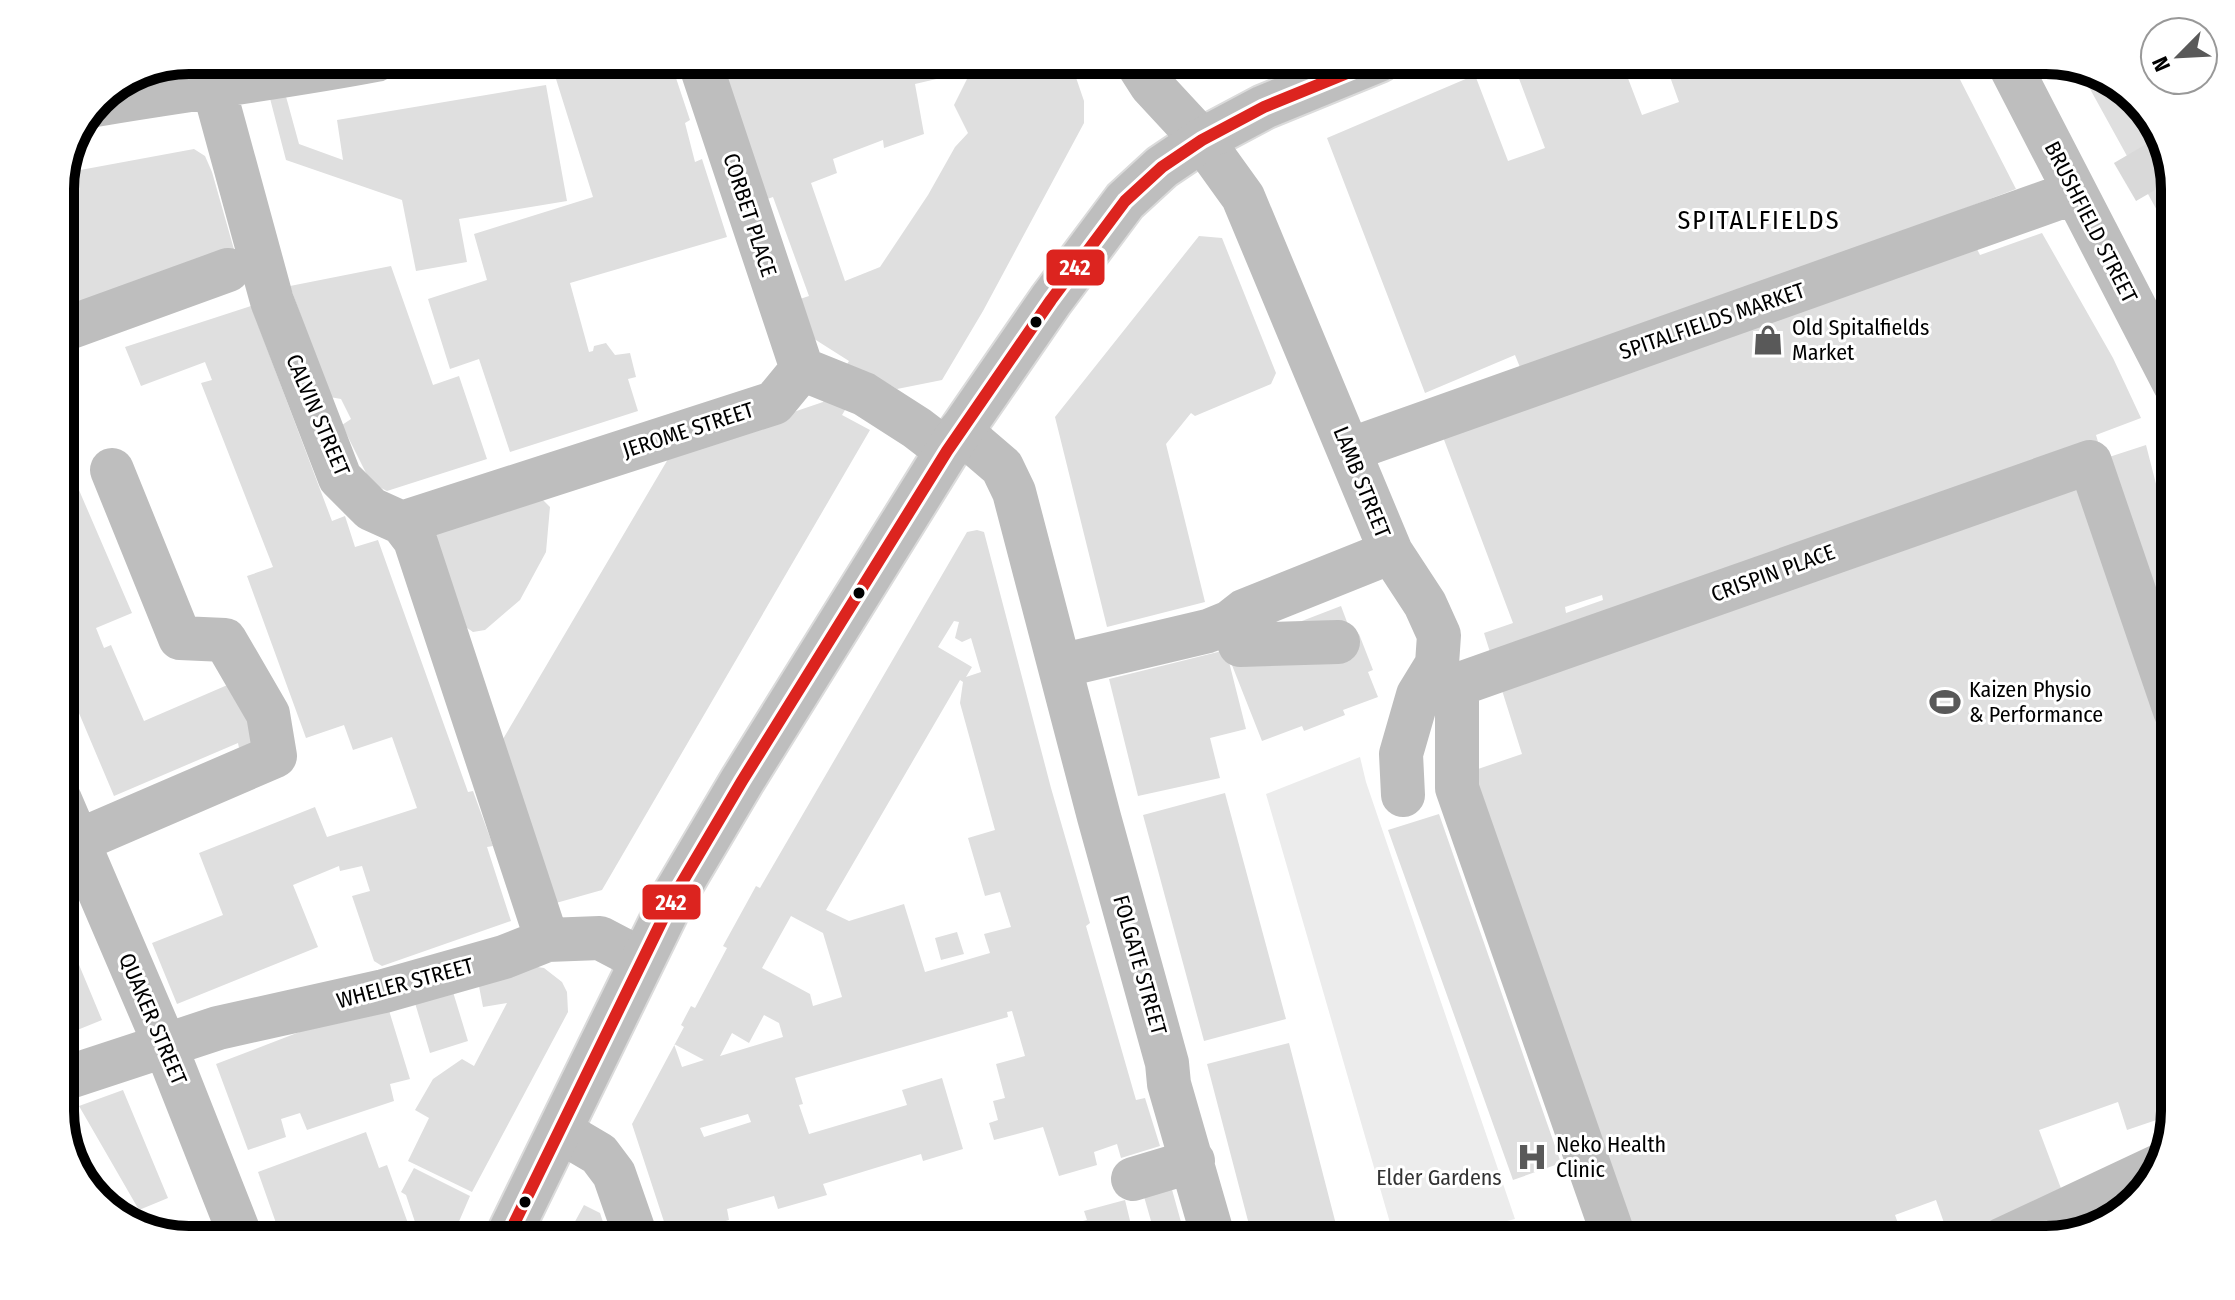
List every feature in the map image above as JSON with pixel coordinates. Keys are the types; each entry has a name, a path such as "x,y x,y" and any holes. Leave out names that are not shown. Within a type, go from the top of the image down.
{"main road":[{"path":"115,102 301,74"},
{"name":"CORBET PLACE","path":"704,74 802,369"},
{"name":"LAMB STREET","path":"1060,666 1219,626 1244,611 1391,552 1243,197 1202,140 1144,74"},
{"path":"513,1226 674,896 954,441 1051,300 1125,201 1162,167 1202,140 1275,102 1344,74"},
{"name":"BRUSHFIELD STREET","path":"2014,74 2161,358"},
{"name":"CALVIN STREET","path":"213,85 272,301 340,478 371,509 402,523"},
{"name":"SPITALFIELDS MARKET","path":"1349,450 2075,192"},
{"path":"74,326 228,270"},
{"path":"802,369 864,394 917,428 954,441"},
{"name":"JEROME STREET","path":"402,523 774,403 802,369"},
{"name":"FOLGATE STREET","path":"954,441 1002,467 1014,492 1167,1063 1169,1084 1210,1226"},
{"name":"CRISPIN PLACE","path":"1447,674 2090,462 2161,670"},
{"path":"78,841 275,756 268,714 225,640 180,638 112,470"},
{"path":"402,523 415,540 547,940"},
{"path":"1391,552 1425,604 1439,635 1447,674 1457,788 1610,1226"},
{"path":"1219,626 1240,645 1338,642"},
{"path":"1403,795 1401,754 1418,695 1447,674"},
{"name":"QUAKER STREET","path":"74,832 165,1045 236,1226"},
{"name":"WHELER STREET","path":"74,1075 218,1028 384,991 504,957 547,940 600,938 642,960"},
{"path":"560,1131 599,1154 614,1174 632,1226"},
{"path":"1133,1179 1193,1161"},
{"path":"2031,1226 2142,1174"}],"green space":[{"name":"Elder Gardens","path":"1360,757 1515,1219 1487,1226 1391,1226 1266,794"}],"building":[{"path":"264,74 280,74 299,144 343,160 337,120 546,85 567,201 459,219 467,262 416,271 402,200 286,160"},
{"path":"578,74 675,74 690,120 685,123 695,162 702,159 727,237 570,283 589,352 593,351 594,346 606,343 615,355 630,353 636,377 628,379 638,411 510,452 479,359 450,369 428,299 487,280 474,234 593,197 556,79"},
{"path":"723,74 958,74 915,84 924,134 884,148 883,140 833,159 837,173 811,183 845,281 880,267 928,195 955,147 968,133 954,105 970,74 1075,74 1084,101 1084,123 983,311 942,380 897,389 868,372 842,415 870,430 602,890 556,903 503,739 671,454 823,402 849,361 808,335 797,300 809,296 773,197 761,201"},
{"path":"1517,74 1626,74 1642,115 1679,102 1669,74 1957,74 2016,189 1958,211 1980,255 2042,233 2113,358 2141,418 2096,435 2103,459 2146,445 2161,503 2161,1111 2160,1119 2127,1130 2118,1102 2039,1130 2065,1199 1991,1226 1945,1226 1936,1200 1895,1215 1899,1226 1592,1226 1440,782 1522,754 1484,633 1513,623 1443,437 1534,402 1515,355 1425,393 1327,138 1475,75 1508,161 1545,148","holes":["1602,595 1603,600 1566,613 1565,607"]},
{"path":"2086,82 2116,98 2146,132 2159,167 2161,218"},
{"path":"194,149 205,156 212,172 235,253 74,307 76,171"},
{"path":"1199,236 1222,238 1276,373 1271,384 1195,416 1191,413 1166,444 1205,602 1107,627 1055,417"},
{"path":"391,266 433,385 459,376 487,459 387,491 371,483 342,425 351,419 341,399 330,397 290,286"},
{"path":"251,306 332,521 345,516 355,547 378,540 468,792 473,791 493,846 487,847 511,921 382,966 374,961 352,896 370,891 362,866 340,871 339,866 293,885 318,947 177,1004 152,943 223,915 199,853 315,807 327,837 417,808 392,737 353,750 344,725 306,738 247,576 273,567 201,383 212,380 205,362 141,386 125,347"},
{"path":"74,478 132,613 96,628 104,648 111,645 144,721 239,680 264,738 239,748 238,743 114,796 74,701"},
{"path":"539,496 550,507 546,552 520,600 485,630 473,632 460,623 432,538 445,522"},
{"path":"967,532 984,532 1090,923 1086,926 1136,1100 1145,1098 1160,1146 1121,1158 1117,1144 1094,1152 1097,1165 1059,1176 1043,1127 994,1140 989,1123 998,1120 993,1101 1005,1098 996,1064 1025,1056 1012,1011 1007,1012 1008,1017 795,1078 803,1104 799,1105 809,1134 907,1105 902,1090 942,1078 963,1149 923,1161 921,1154 823,1184 827,1195 778,1209 774,1196 727,1209 729,1220 715,1226 665,1226 632,1124 674,1045 682,1067 704,1060 675,1044 684,1027 681,1025 691,1006 695,1008 727,948 723,946 756,886 760,888","holes":["954,621 959,622 955,638 962,642 971,638 981,672 966,677 972,667 938,647","960,680 963,682 960,703 995,830 968,838 985,896 1000,892 1011,927 984,934 990,953 925,972 904,904 849,921 826,910","791,916 823,933 842,997 813,1006 810,994 762,968","764,1015 779,1023 783,1037 720,1056 732,1033 749,1043","748,1114 751,1122 704,1137 700,1128"]},
{"path":"1341,606 1353,638 1359,634 1373,670 1368,672 1378,697 1343,710 1345,715 1304,731 1302,726 1262,741 1226,650"},
{"path":"1226,650 1246,729 1210,738 1220,778 1138,796 1109,679"},
{"path":"1225,793 1286,1019 1204,1041 1143,815"},
{"path":"1439,814 1561,1163 1513,1180 1388,830"},
{"path":"957,932 964,954 941,960 935,938"},
{"path":"74,953 102,1020 74,1031"},
{"path":"531,966 544,968 562,982 567,992 568,1012 472,1192 408,1161 429,1118 415,1110 433,1079 462,1059 474,1066 507,1003 483,1007 478,981"},
{"path":"453,992 468,1041 430,1053 415,1003"},
{"path":"387,1004 410,1079 390,1084 394,1101 307,1130 300,1113 281,1119 286,1137 248,1150 216,1064 341,1016"},
{"path":"1289,1043 1336,1226 1249,1226 1207,1064"},
{"path":"123,1090 168,1198 139,1210 79,1106"},
{"path":"366,1132 379,1168 387,1165 409,1226 277,1226 258,1172"},
{"path":"414,1168 470,1196 457,1226 420,1226 415,1222 406,1195 401,1192"},
{"path":"1171,1186 1182,1226 1152,1226 1143,1193"},
{"path":"1125,1200 1131,1226 1070,1226 1087,1220 1084,1211"},
{"path":"584,1205 600,1213 604,1226 573,1226"}],"tunnel":[{"path":"2125,182 2158,163"}],"transit line":[{"name":"242","path":"513,1226 674,896 947,451 1051,300 1125,201 1162,167 1202,140 1264,107 1345,74"}],"place":[{"name":"Old Spitalfields Market","path":"1768,340"},
{"name":"Kaizen Physio & Performance","path":"1945,702"},
{"name":"Neko Health Clinic","path":"1532,1157"}],"district":[{"name":"SPITALFIELDS","path":"1759,220"}]}
